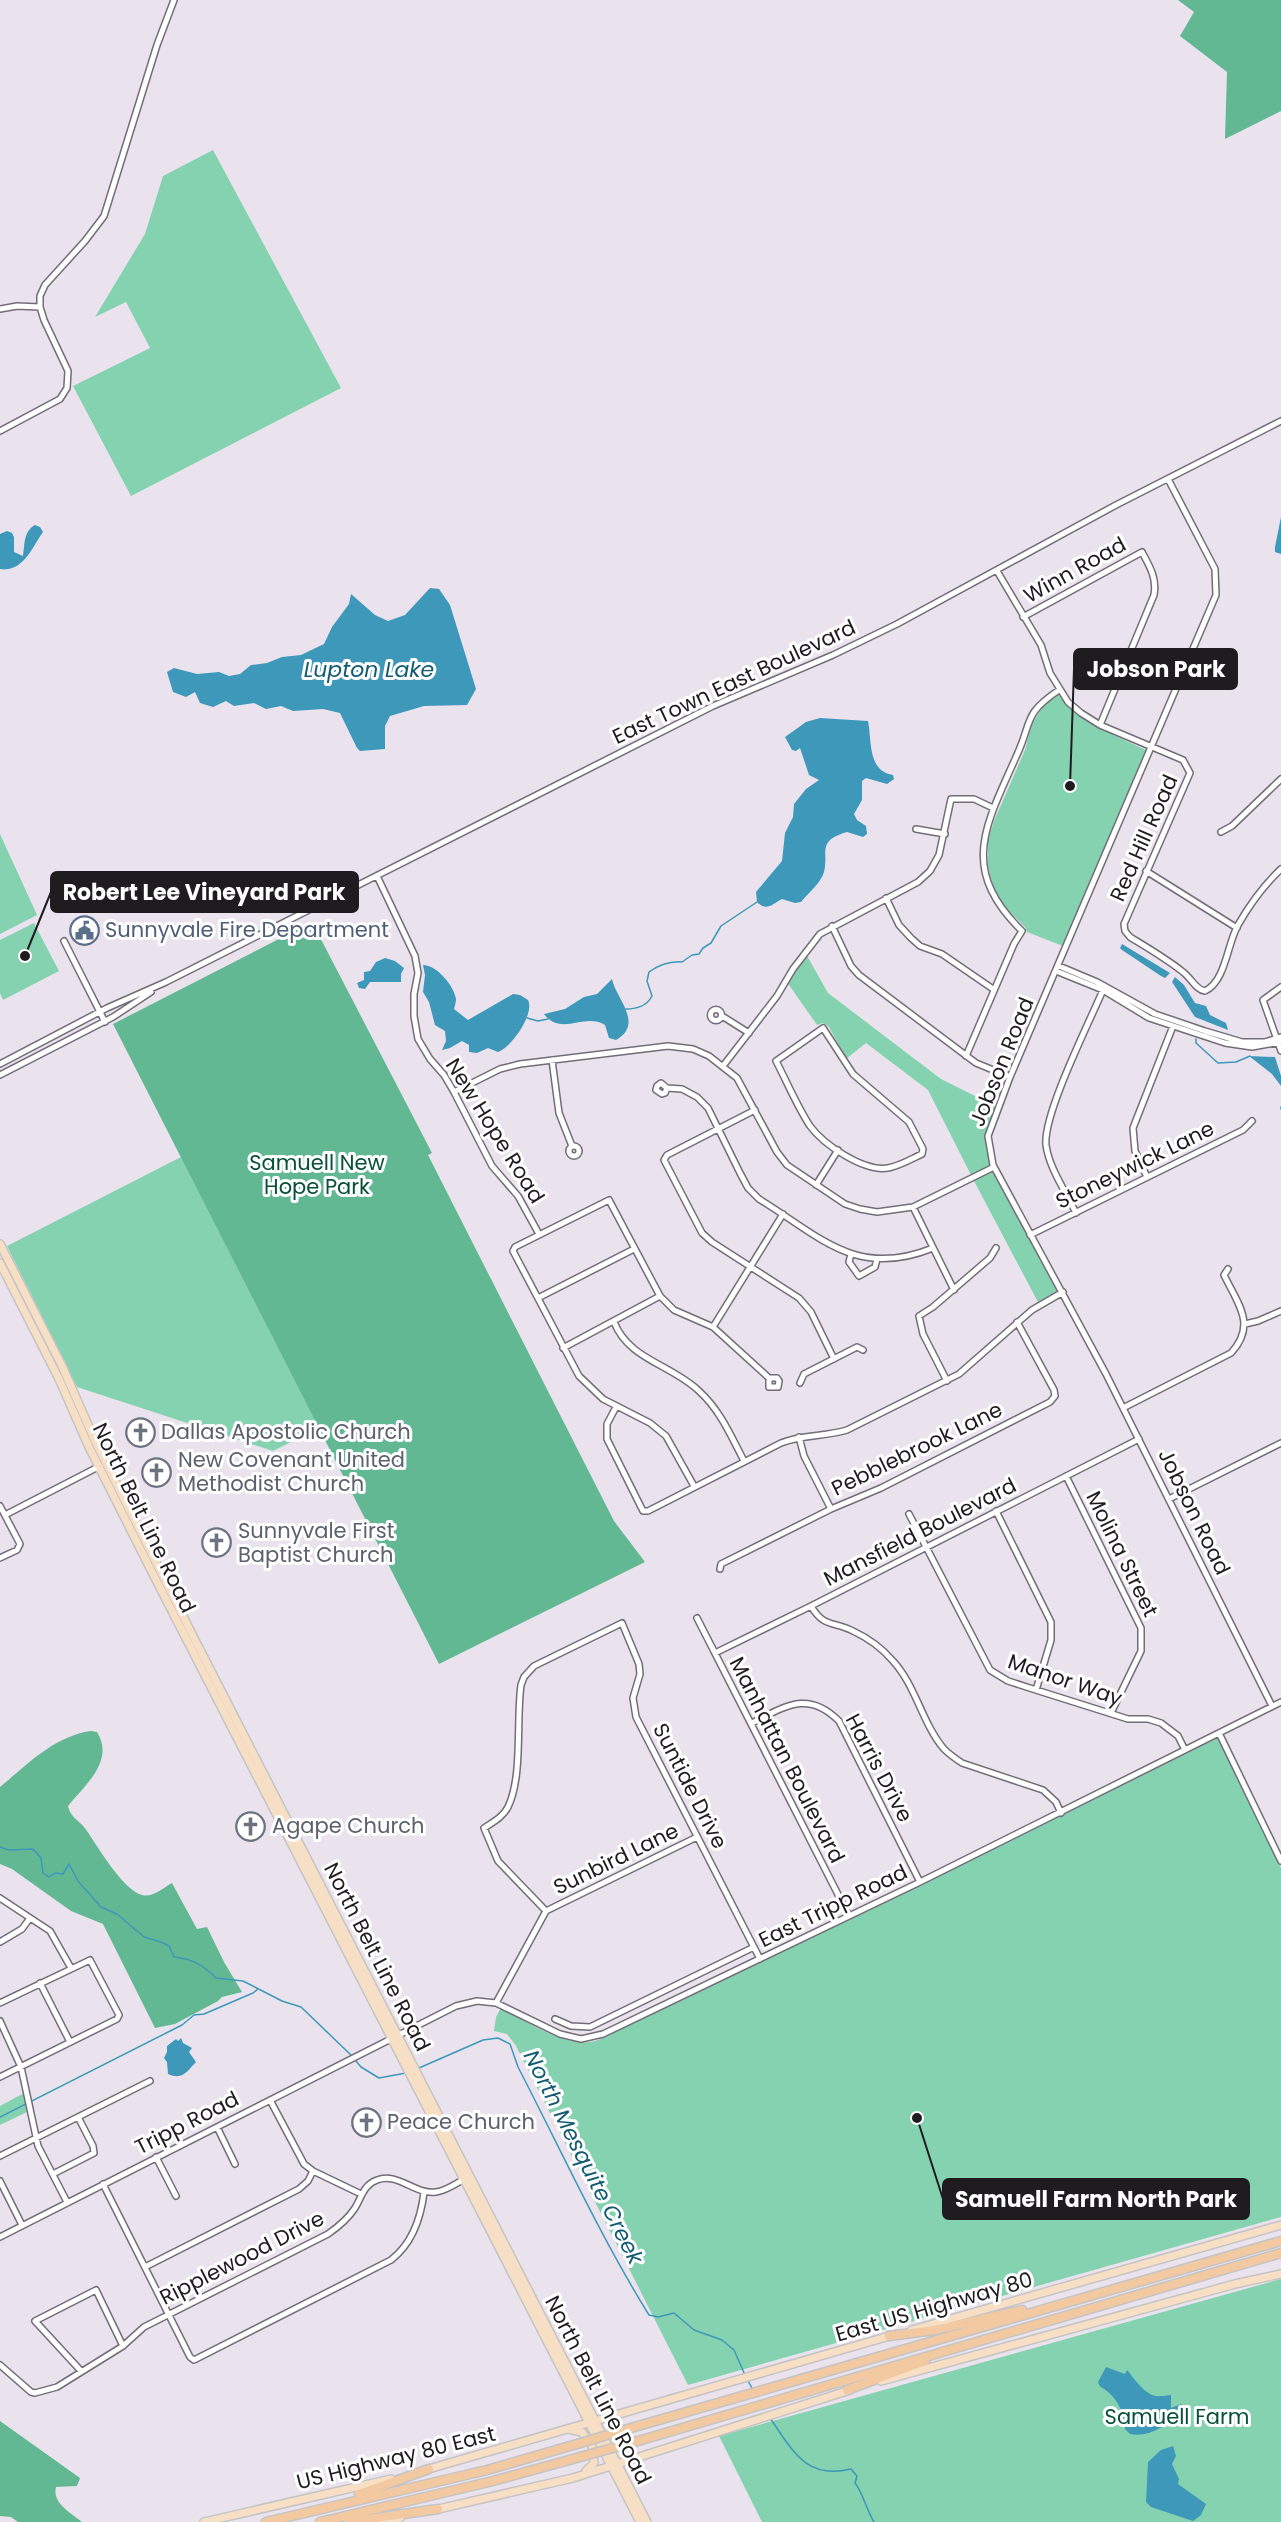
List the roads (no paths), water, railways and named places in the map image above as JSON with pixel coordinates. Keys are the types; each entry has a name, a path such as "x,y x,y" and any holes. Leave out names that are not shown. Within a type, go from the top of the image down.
{"highway":[{"path":"266,2522 487,2470 1281,2241"},
{"path":"320,2522 493,2481 631,2443 778,2398 1281,2253"},
{"path":"889,2336 935,2330 1122,2287"},
{"path":"847,2390 934,2358 1016,2332 1033,2324"},
{"path":"330,2506 429,2469"},
{"path":"348,2522 438,2509"}],"main road":[{"name":"North Belt Line Road","path":"1,1247 47,1345 107,1463 129,1516"},
{"name":"North Belt Line Road","path":"0,1263 47,1345 99,1467 129,1516 195,1640 242,1741"},
{"name":"North Belt Line Road","path":"154,1565 190,1646 325,1902 390,2039 466,2177 505,2242 529,2298 643,2520"},
{"path":"190,1646 195,1640"},
{"name":"North Belt Line Road","path":"325,1902 399,2035 497,2245 529,2298"},
{"name":"East US Highway 80","path":"592,2421 1281,2225"},
{"path":"497,2245 505,2242"},
{"path":"383,2522 573,2478 847,2390 1235,2284 1281,2274"},
{"name":"US Highway 80 East","path":"204,2522 360,2487 592,2421"},
{"path":"564,2429 582,2432 592,2446 595,2457 589,2469 573,2478"}],"street":[{"path":"0,431 60,399 68,388 68,371 40,307 40,296 45,285 86,241 104,216 174,0"},
{"path":"0,309 17,306 40,307"},
{"name":"East Town East Boulevard","path":"0,1064 99,1012 166,982 712,706 861,642 1168,479 1281,422"},
{"name":"Jobson Road","path":"1168,479 1215,569 1216,595 1010,1077 988,1136 989,1152 994,1167 1063,1292 1139,1439 1272,1706"},
{"name":"Winn Road","path":"1023,617 1142,552 1154,574 1156,585 1154,595 1100,725"},
{"name":"Red Hill Road","path":"997,571 1041,645 1050,673 1059,690 1081,713 1100,725 1150,748 1184,760 1189,766 1190,773 1124,924 1125,931 1130,937 1181,970 1198,989 1205,991 1211,988 1219,975 1237,928"},
{"path":"966,1056 993,989 1022,931 999,908 986,879 983,849 993,808 1019,751 1026,724 1033,710 1059,690"},
{"path":"1221,832 1232,826 1281,779"},
{"path":"723,1066 820,934 918,882 930,871 939,855 951,799 974,799 993,808"},
{"path":"916,829 945,834"},
{"path":"1146,871 1237,928 1249,907 1281,869"},
{"name":"New Hope Road","path":"377,876 415,956 418,973 414,994 414,1016 418,1039 454,1092 492,1166 521,1200 539,1234"},
{"path":"886,898 899,925 910,938 920,946 942,954 993,989"},
{"path":"832,926 851,966 859,975 976,1063 1010,1077"},
{"path":"64,941 105,1022"},
{"path":"1058,969 1103,990 1137,1012 1173,1026 1238,1046 1259,1047 1279,1040"},
{"path":"1058,969 1105,986 1155,1014 1205,1031 1242,1042 1279,1040"},
{"name":"East Town East Boulevard","path":"0,1075 105,1022 166,982"},
{"path":"1281,987 1263,1000 1281,1051"},
{"path":"1076,1213 1050,1159 1046,1132 1058,1097 1103,990"},
{"path":"722,1016 749,1033"},
{"path":"1147,1177 1135,1151 1133,1128 1173,1026"},
{"path":"823,1028 853,1074 909,1122 923,1149 922,1154 897,1166 874,1169 852,1160 838,1150 819,1136 809,1125 776,1060 823,1028"},
{"path":"41,1043 46,1051"},
{"path":"454,1092 500,1069 552,1060 668,1046 693,1049 723,1066 737,1078 777,1152 787,1165 846,1204 877,1212 913,1207 994,1167"},
{"path":"552,1060 559,1113 572,1146"},
{"path":"667,1088 682,1089 696,1097 708,1108 748,1188 759,1199 838,1250 889,1260 909,1257 933,1248"},
{"path":"755,1110 665,1158 702,1233 712,1242 799,1298 811,1312 834,1359"},
{"name":"Stoneywick Lane","path":"1030,1235 1243,1130 1252,1121"},
{"path":"816,1185 838,1150"},
{"path":"694,1486 666,1436 650,1423 616,1407 589,1388 579,1376 513,1251 515,1247 609,1200 660,1296 674,1310 713,1327 769,1378"},
{"path":"913,1207 954,1290"},
{"path":"713,1327 783,1214"},
{"path":"947,1381 923,1334 920,1316 990,1258 996,1248"},
{"path":"538,1298 634,1249"},
{"path":"851,1254 849,1262 859,1276 875,1268 877,1259"},
{"path":"1123,1408 1231,1353 1239,1345 1245,1324 1243,1312 1224,1275 1227,1269"},
{"path":"616,1407 606,1424 607,1439 643,1511 648,1511 744,1461 799,1437 848,1430 947,1381 966,1369 1037,1306 1063,1292"},
{"path":"563,1348 660,1296"},
{"path":"1245,1324 1258,1322 1281,1311"},
{"path":"614,1322 624,1341 633,1351 666,1367 697,1389 708,1400 722,1418 744,1461"},
{"name":"Pebblebrook Lane","path":"720,1569 721,1564 831,1509 881,1488 1053,1399 1054,1390 1017,1322"},
{"path":"800,1383 804,1374 857,1347 863,1350"},
{"path":"799,1437 804,1456 831,1509"},
{"name":"Mansfield Boulevard","path":"715,1653 1139,1439"},
{"path":"1169,1499 1281,1443"},
{"path":"5,1515 107,1463"},
{"name":"Molina Street","path":"1066,1476 1141,1628 1141,1651 1111,1713"},
{"path":"0,1506 20,1547 0,1558"},
{"path":"996,1511 1051,1622 1052,1640 1036,1690"},
{"name":"Manor Way","path":"909,1514 924,1547 990,1670 1008,1681 1128,1719 1148,1719 1161,1723 1178,1736 1185,1750"},
{"path":"811,1606 821,1620 850,1629 894,1661 906,1678 944,1748 962,1763 1043,1790 1056,1803 1061,1813"},
{"name":"Manhattan Boulevard","path":"697,1618 849,1916"},
{"name":"Suntide Drive","path":"546,1911 498,1861 484,1828 498,1819 505,1811 515,1781 521,1685 524,1677 534,1666 622,1623 639,1664 640,1674 633,1698 636,1717 760,1959"},
{"name":"East Tripp Road","path":"390,2039 456,2006 477,2001 496,2003 560,2034 581,2039 616,2029 1061,1813 1281,1702"},
{"name":"Harris Drive","path":"752,1723 789,1705 815,1704 830,1712 838,1721 920,1882"},
{"path":"1219,1733 1281,1861"},
{"name":"Sunbird Lane","path":"496,2003 546,1911 697,1837"},
{"path":"0,1898 50,1931 71,1968"},
{"path":"0,1942 22,1929 30,1918"},
{"path":"555,2019 571,2026 590,2027 754,1947"},
{"path":"0,2003 90,1960 118,2013 118,2018 0,2077"},
{"path":"40,1983 70,2042"},
{"path":"0,2021 21,2067 41,2153 67,2202"},
{"name":"Tripp Road","path":"0,2237 390,2039"},
{"path":"0,2156 150,2081"},
{"path":"270,2100 297,2154 313,2171 361,2194"},
{"path":"53,2174 94,2153 93,2146 78,2117"},
{"path":"217,2127 236,2164"},
{"path":"156,2157 176,2196"},
{"path":"145,2268 299,2189 308,2181 313,2171"},
{"path":"103,2184 168,2315 190,2357 194,2360 200,2359 391,2260 407,2243 418,2222 424,2192 437,2192 466,2177"},
{"name":"Ripplewood Drive","path":"0,2366 31,2392 57,2387 123,2346 144,2327 328,2234 348,2218 361,2194 369,2185 383,2178 396,2180 424,2192"},
{"path":"0,2181 22,2225"},
{"path":"81,2371 35,2321 96,2290 123,2346"}],"water":[{"path":"1281,517 1281,554 1275,552 1275,547"},
{"path":"35,525 43,532 26,557 15,567 0,569 0,534 7,531 12,533 14,552 23,556 26,535"},
{"name":"Lupton Lake","path":"430,588 439,589 450,605 476,689 467,705 424,706 390,716 385,726 385,749 360,751 340,713 323,709 293,711 281,706 266,709 254,703 234,706 226,701 213,707 200,703 195,692 186,697 173,692 167,672 174,668 197,674 219,672 229,676 240,674 251,665 301,655 324,644 332,627 349,604 351,594 375,615 388,621 405,615"},
{"path":"820,718 868,721 875,761 879,768 893,775 894,779 887,784 866,778 862,781 862,800 854,814 857,820 866,826 867,834 863,837 847,832 831,839 827,843 824,872 801,902 795,903 782,899 767,907 757,902 756,892 782,861 785,833 793,817 794,804 806,789 819,780 809,775 800,748 796,751 792,750 785,737 806,722"},
{"path":"1122,944 1170,973 1165,978 1161,976 1122,950 1120,948"},
{"path":"385,958 395,961 404,968 401,982 370,982 365,989 359,988 357,983 364,980 364,972 370,971 376,962"},
{"path":"423,965 434,968 444,977 455,994 454,1009 468,1020 513,994 528,1000 528,1013 525,1021 510,1044 498,1052 488,1048 477,1053 469,1052 469,1045 462,1041 442,1050 446,1041 445,1031 435,1025 429,1002 423,992 425,975"},
{"path":"1175,977 1184,985 1195,1003 1206,1006 1210,1015 1226,1023 1228,1030 1195,1017 1172,982"},
{"path":"612,979 628,1018 628,1026 624,1034 616,1040 609,1038 605,1025 597,1022 558,1024 544,1014 565,1009 584,997 597,994"},
{"path":"1249,1056 1275,1057 1281,1076 1281,1086 1272,1074"},
{"path":"181,2038 183,2043 192,2048 189,2052 196,2062 185,2074 173,2076 168,2074 167,2062 164,2058 167,2046"},
{"path":"1106,2367 1125,2374 1127,2370 1152,2395 1171,2395 1171,2408 1181,2404 1183,2412 1152,2432 1130,2434 1125,2429 1124,2418 1118,2404 1098,2382"},
{"path":"1173,2446 1176,2456 1172,2464 1179,2479 1178,2484 1206,2504 1201,2515 1193,2521 1151,2507 1146,2502 1148,2462 1161,2450"}],"waterway":[{"path":"626,1009 641,1006 652,996 647,981 649,972 665,964 682,962 692,955 699,954 711,943 721,926 757,902"},
{"path":"527,1018 538,1021 548,1019"},
{"path":"1196,1039 1196,1043 1218,1063 1236,1062 1250,1056"},
{"name":"North Mesquite Creek","path":"0,1847 9,1850 33,1849 41,1858 43,1873 49,1877 55,1873 63,1874 69,1864 78,1881 101,1907 117,1914 144,1937 169,1946 174,1957 197,1963 216,1978 243,1981 282,2001 301,2007 352,2056"},
{"path":"0,2117 182,2025 194,2015 204,2014 258,1989"},
{"name":"North Mesquite Creek","path":"419,2068 483,2040 498,2038 510,2044 518,2067 581,2192 649,2315 658,2317 674,2313 694,2330 722,2340 734,2350 745,2375"},
{"name":"North Mesquite Creek","path":"355,2060 361,2067 379,2078 406,2073"},
{"name":"North Mesquite Creek","path":"747,2379 752,2388"},
{"name":"North Mesquite Creek","path":"770,2418 802,2460 823,2470 851,2469 857,2476 855,2483 874,2522"}],"place":[{"name":"Jobson Park","path":"1070,786"},
{"name":"Sunnyvale Fire Department","path":"84,930"},
{"name":"Robert Lee Vineyard Park","path":"25,956"},
{"name":"Dallas Apostolic Church","path":"140,1432"},
{"name":"New Covenant United Methodist Church","path":"157,1472"},
{"name":"Sunnyvale First Baptist Church","path":"217,1543"},
{"name":"Agape Church","path":"251,1826"},
{"name":"Samuell Farm North Park","path":"917,2118"},
{"name":"Peace Church","path":"366,2122"}],"park label":[{"name":"Samuell New Hope Park","path":"317,1175"},
{"name":"Samuell Farm","path":"1177,2417"}]}
